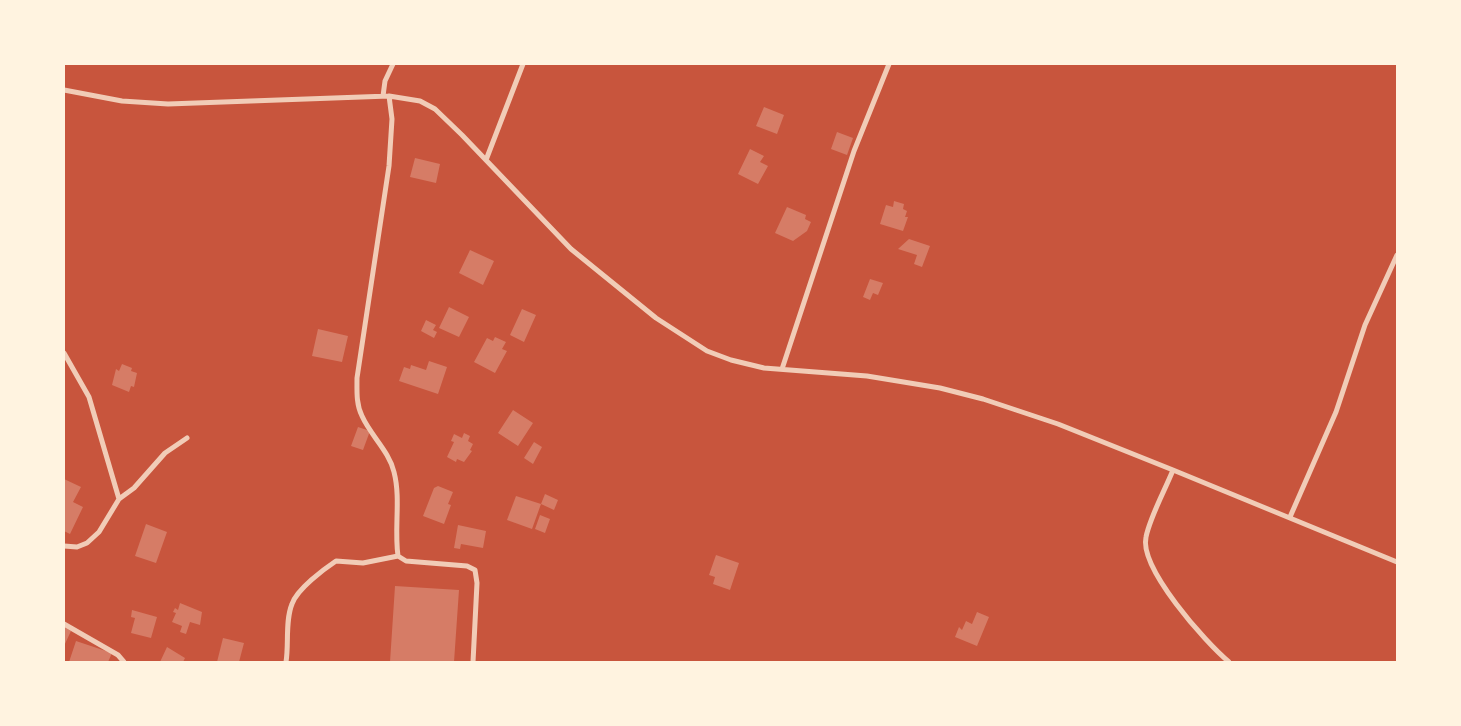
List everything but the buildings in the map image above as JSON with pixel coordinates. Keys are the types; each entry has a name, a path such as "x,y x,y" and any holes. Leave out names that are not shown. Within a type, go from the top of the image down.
{"street":[{"path":"393,64 386,81 386,96 392,119 389,166 357,378 357,402 362,417 390,460 394,474 397,490 395,535 398,556"},
{"path":"486,160 523,64"},
{"path":"782,369 854,151 889,64"},
{"path":"64,90 122,101 168,104 386,96 420,101 435,109 571,249 656,318 707,351 764,368 904,382 983,399 1058,424 1397,562"},
{"path":"1290,517 1336,412 1364,325 1397,256"},
{"path":"64,353 88,397 119,499"},
{"path":"64,546 77,547 87,543 99,532 119,499 134,488 165,453 187,438"},
{"path":"1173,470 1146,538 1149,561 1160,581 1191,622 1229,662"},
{"path":"286,662 291,605 300,592 336,561 363,563 398,556 406,561 467,566 475,570 477,583 473,662"},
{"path":"64,624 118,654 124,662"}]}
